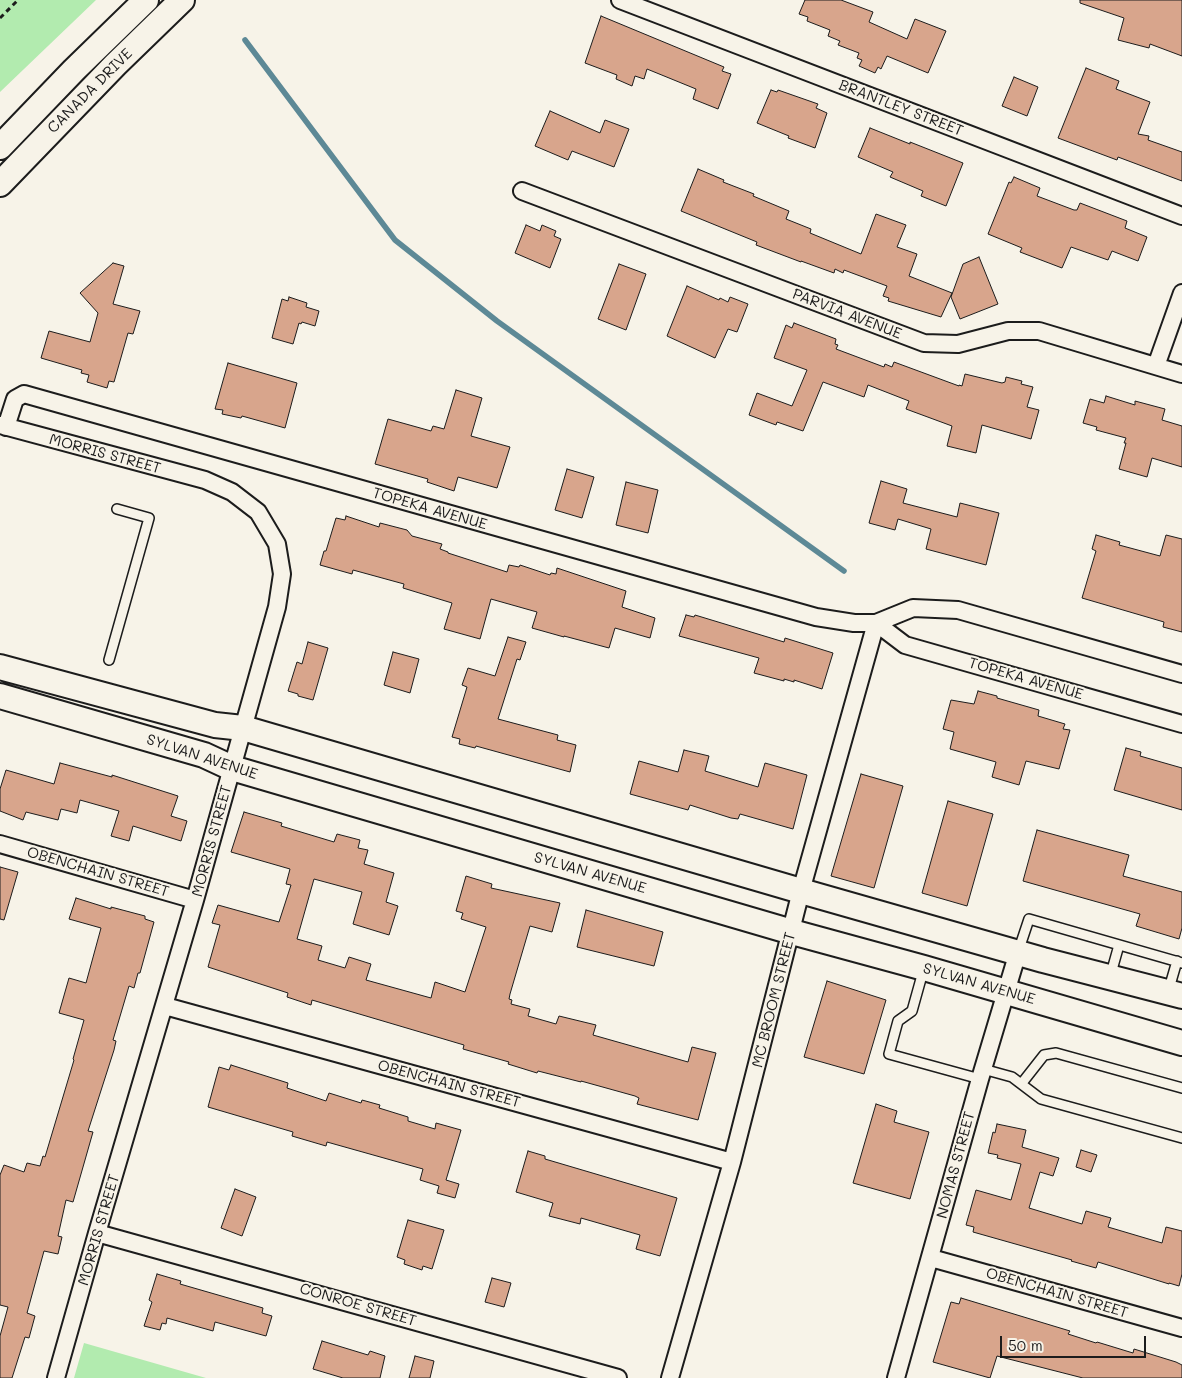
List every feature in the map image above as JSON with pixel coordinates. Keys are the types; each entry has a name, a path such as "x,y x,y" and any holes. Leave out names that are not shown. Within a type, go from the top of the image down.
{"main road":[{"name":"CANADA DRIVE","path":"0,147 74,70 146,0"},
{"name":"CANADA DRIVE","path":"0,184 116,64 182,0"},
{"path":"0,667 215,725 243,728 801,891 1175,994"},
{"name":"SYLVAN AVENUE","path":"0,696 204,755 232,768 792,932 924,968 1182,1043"}],"street":[{"name":"BRANTLEY STREET","path":"620,0 1182,216"},
{"name":"PARVIA AVENUE","path":"522,191 924,343 958,344 1008,331 1039,331 1182,374"},
{"path":"1156,366 1182,293"},
{"name":"TOPEKA AVENUE","path":"3,426 15,399 24,394 816,617 854,623 876,622 912,608 958,610 1182,674"},
{"name":"MORRIS STREET","path":"3,426 205,480 232,492 258,512 277,544 282,574 277,607 195,900 56,1378"},
{"name":"TOPEKA AVENUE","path":"876,622 905,645 1182,724"},
{"name":"MC BROOM STREET","path":"670,1378 732,1162 801,891 876,622"},
{"name":"OBENCHAIN STREET","path":"0,844 195,900"},
{"name":"NOMAS STREET","path":"896,1378 981,1074 1018,952"},
{"name":"OBENCHAIN STREET","path":"165,1006 732,1162"},
{"name":"CONROE STREET","path":"97,1232 618,1378"},
{"name":"OBENCHAIN STREET","path":"931,1258 1182,1328"}],"lane":[{"path":"109,660 149,518 117,509"},
{"path":"1018,952 1029,919 1179,962 1175,994"},
{"path":"1110,977 1119,945"},
{"path":"924,968 912,1011 898,1021 889,1054 981,1074 1012,1078 1022,1083 1041,1098 1182,1138"},
{"path":"1022,1083 1044,1055 1056,1053 1182,1088"}],"path":[{"path":"0,18 18,0"}],"green space":[{"path":"0,0 96,0 0,92"},
{"path":"84,1343 206,1378 74,1378"}],"building":[{"path":"805,0 841,0 873,12 869,22 907,39 915,19 946,31 928,73 887,56 881,69 878,67 875,73 859,66 862,60 857,58 859,53 838,45 840,41 828,36 830,30 807,21 808,17 799,14"},
{"path":"1080,0 1182,0 1182,56 1150,44 1149,48 1118,40 1124,18 1080,3"},
{"path":"601,16 724,67 722,71 731,74 718,109 693,99 696,89 647,69 644,79 635,76 632,86 616,79 617,75 585,63"},
{"path":"1086,68 1119,81 1116,89 1150,102 1138,134 1149,136 1148,140 1182,152 1182,181 1118,157 1117,160 1058,138"},
{"path":"1014,77 1038,87 1027,116 1002,106"},
{"path":"771,90 777,92 778,90 818,104 816,108 827,113 815,148 788,138 789,136 757,123"},
{"path":"550,111 600,133 605,120 629,129 614,167 572,151 568,160 535,146"},
{"path":"870,128 963,163 946,206 921,196 923,191 890,177 893,172 858,157"},
{"path":"698,169 789,211 786,219 811,229 810,233 861,254 876,214 906,225 897,247 917,254 909,276 952,293 941,317 888,301 889,298 883,296 887,286 844,270 843,273 835,269 834,273 801,262 756,245 757,242 681,211"},
{"path":"1014,177 1040,188 1037,196 1074,210 1077,210 1080,203 1127,221 1125,228 1147,237 1138,261 1112,251 1108,260 1071,247 1062,268 1020,252 1022,248 988,234 1009,182 1011,183"},
{"path":"526,225 540,231 542,225 556,231 554,236 561,239 550,268 515,253"},
{"path":"979,257 998,304 960,319 951,297 963,264"},
{"path":"113,263 124,266 113,304 140,311 133,334 128,333 114,382 109,381 107,388 87,382 89,375 81,373 82,370 41,358 49,331 90,342 98,313 80,293"},
{"path":"619,264 646,274 626,330 598,319"},
{"path":"687,286 719,300 720,298 728,302 730,297 748,304 737,332 728,329 715,358 667,336"},
{"path":"289,297 307,303 306,307 319,311 315,326 302,322 301,324 299,323 293,344 272,338 282,299 288,301"},
{"path":"794,323 836,339 835,344 838,345 836,349 884,367 885,364 892,367 894,362 959,386 962,386 965,374 1002,383 1005,382 1006,377 1022,381 1021,384 1033,387 1027,407 1039,410 1031,439 982,425 976,453 947,446 952,426 906,409 909,401 868,385 864,397 823,382 803,431 777,422 776,425 749,415 757,393 792,406 807,370 774,358 786,325 792,328"},
{"path":"228,363 297,383 285,428 242,416 241,418 222,414 223,410 215,409"},
{"path":"456,390 482,398 471,436 510,447 497,488 458,477 454,491 427,482 428,479 375,464 388,419 431,431 433,426 444,429"},
{"path":"1106,396 1135,405 1135,401 1165,409 1162,420 1182,426 1182,467 1152,458 1147,477 1119,469 1126,438 1096,430 1097,427 1083,423 1090,399 1104,403"},
{"path":"567,469 594,477 582,518 555,510"},
{"path":"881,481 907,489 903,503 957,517 960,503 999,513 986,565 926,549 931,529 898,519 895,530 869,523"},
{"path":"626,482 658,490 648,533 616,525"},
{"path":"346,516 379,527 380,523 407,530 412,536 442,544 440,549 448,553 507,572 509,565 519,567 520,565 550,575 551,573 556,574 557,568 626,591 622,607 655,618 650,638 615,628 609,648 564,637 532,628 537,612 491,599 480,639 444,629 452,603 403,588 404,584 353,570 352,574 320,565 336,518 345,520"},
{"path":"1096,535 1120,542 1119,545 1160,556 1166,535 1182,539 1182,632 1163,627 1164,622 1082,598 1096,551 1092,549"},
{"path":"686,615 694,617 695,615 784,642 785,638 833,653 822,689 794,680 794,682 784,679 784,681 754,673 759,658 679,636"},
{"path":"508,637 526,642 520,660 517,659 498,719 558,735 557,740 576,745 570,772 476,746 475,748 459,744 460,739 452,737 467,687 462,685 468,668 495,676"},
{"path":"308,642 328,648 313,700 288,691 297,662 302,664"},
{"path":"393,652 419,659 410,693 384,685"},
{"path":"978,691 1039,710 1038,716 1065,724 1063,729 1070,730 1059,769 1026,761 1019,785 992,777 996,762 950,749 954,732 943,729 951,700 974,704"},
{"path":"1126,748 1141,752 1140,756 1182,768 1182,810 1114,790"},
{"path":"684,750 709,756 705,771 758,787 765,763 807,775 793,829 740,814 738,819 731,818 690,805 688,810 630,794 639,761 678,772"},
{"path":"60,763 112,777 112,775 178,796 171,816 187,821 181,841 133,826 129,841 111,836 119,811 80,800 77,813 61,809 58,820 26,812 23,820 0,811 0,789 6,770 54,784"},
{"path":"861,774 903,786 874,888 831,876"},
{"path":"948,801 993,814 967,906 922,893"},
{"path":"244,812 282,823 281,826 334,842 337,834 360,840 358,848 368,850 364,864 394,873 386,902 398,906 389,935 353,924 362,892 314,879 297,939 322,946 318,960 345,968 349,957 371,964 366,980 431,998 435,982 465,992 486,927 461,919 463,913 456,911 466,876 492,884 491,888 560,903 552,932 530,926 510,994 511,1004 530,1009 528,1016 556,1024 559,1016 596,1025 593,1035 688,1062 692,1047 716,1053 698,1120 637,1104 639,1098 635,1096 581,1081 538,1071 537,1073 508,1064 509,1062 463,1049 464,1045 312,1000 311,1005 287,997 288,993 208,967 220,925 212,923 218,905 279,922 291,885 286,884 290,869 231,852"},
{"path":"1037,830 1129,855 1123,876 1182,892 1182,928 1179,939 1136,926 1140,914 1023,881"},
{"path":"0,867 18,872 4,920 0,919"},
{"path":"76,898 111,909 111,907 145,916 145,919 154,922 140,973 138,973 134,988 129,986 113,1040 116,1041 114,1050 88,1131 93,1132 73,1202 66,1200 58,1236 62,1237 58,1254 44,1251 27,1313 35,1316 29,1338 25,1337 12,1378 0,1378 0,1336 8,1307 0,1305 0,1175 4,1165 24,1172 27,1163 40,1166 43,1156 45,1157 74,1060 84,1020 59,1013 69,978 86,983 101,928 69,919"},
{"path":"586,910 663,932 654,966 577,947"},
{"path":"827,981 886,1000 864,1074 804,1057"},
{"path":"231,1065 288,1083 287,1088 326,1101 329,1093 361,1103 362,1100 380,1105 379,1108 408,1117 408,1121 435,1129 436,1123 461,1130 446,1180 459,1184 455,1198 437,1193 439,1186 420,1180 423,1169 327,1142 326,1146 292,1136 293,1132 208,1107 219,1067 229,1070"},
{"path":"876,1104 897,1111 894,1122 929,1132 910,1199 853,1183"},
{"path":"997,1124 1026,1130 1022,1147 1059,1158 1053,1176 1040,1172 1029,1208 1082,1224 1086,1211 1111,1218 1108,1227 1162,1243 1166,1227 1182,1231 1182,1274 1179,1286 1098,1262 1096,1268 973,1232 974,1227 966,1225 976,1190 1011,1200 1021,1164 997,1158 998,1155 988,1153"},
{"path":"1081,1150 1097,1155 1091,1172 1076,1167"},
{"path":"528,1151 545,1156 545,1159 677,1198 660,1256 636,1249 640,1235 581,1218 580,1224 549,1216 553,1203 516,1192"},
{"path":"235,1189 256,1197 242,1236 221,1228"},
{"path":"408,1220 444,1230 432,1269 423,1266 422,1270 404,1264 405,1260 397,1257"},
{"path":"157,1274 181,1281 180,1284 263,1308 262,1313 272,1316 266,1336 215,1322 213,1331 167,1318 166,1324 162,1323 160,1330 144,1326 152,1302 149,1300"},
{"path":"492,1278 511,1283 504,1307 485,1302"},
{"path":"961,1298 1070,1331 1068,1334 1096,1343 1133,1353 1134,1349 1176,1362 1182,1365 1182,1378 1083,1378 997,1356 990,1378 933,1362 951,1302 959,1304"},
{"path":"322,1341 368,1355 370,1351 385,1356 380,1378 343,1378 313,1369"},
{"path":"415,1356 434,1361 430,1378 409,1378"}],"waterway":[{"path":"245,40 395,240 497,321 844,571"}]}
